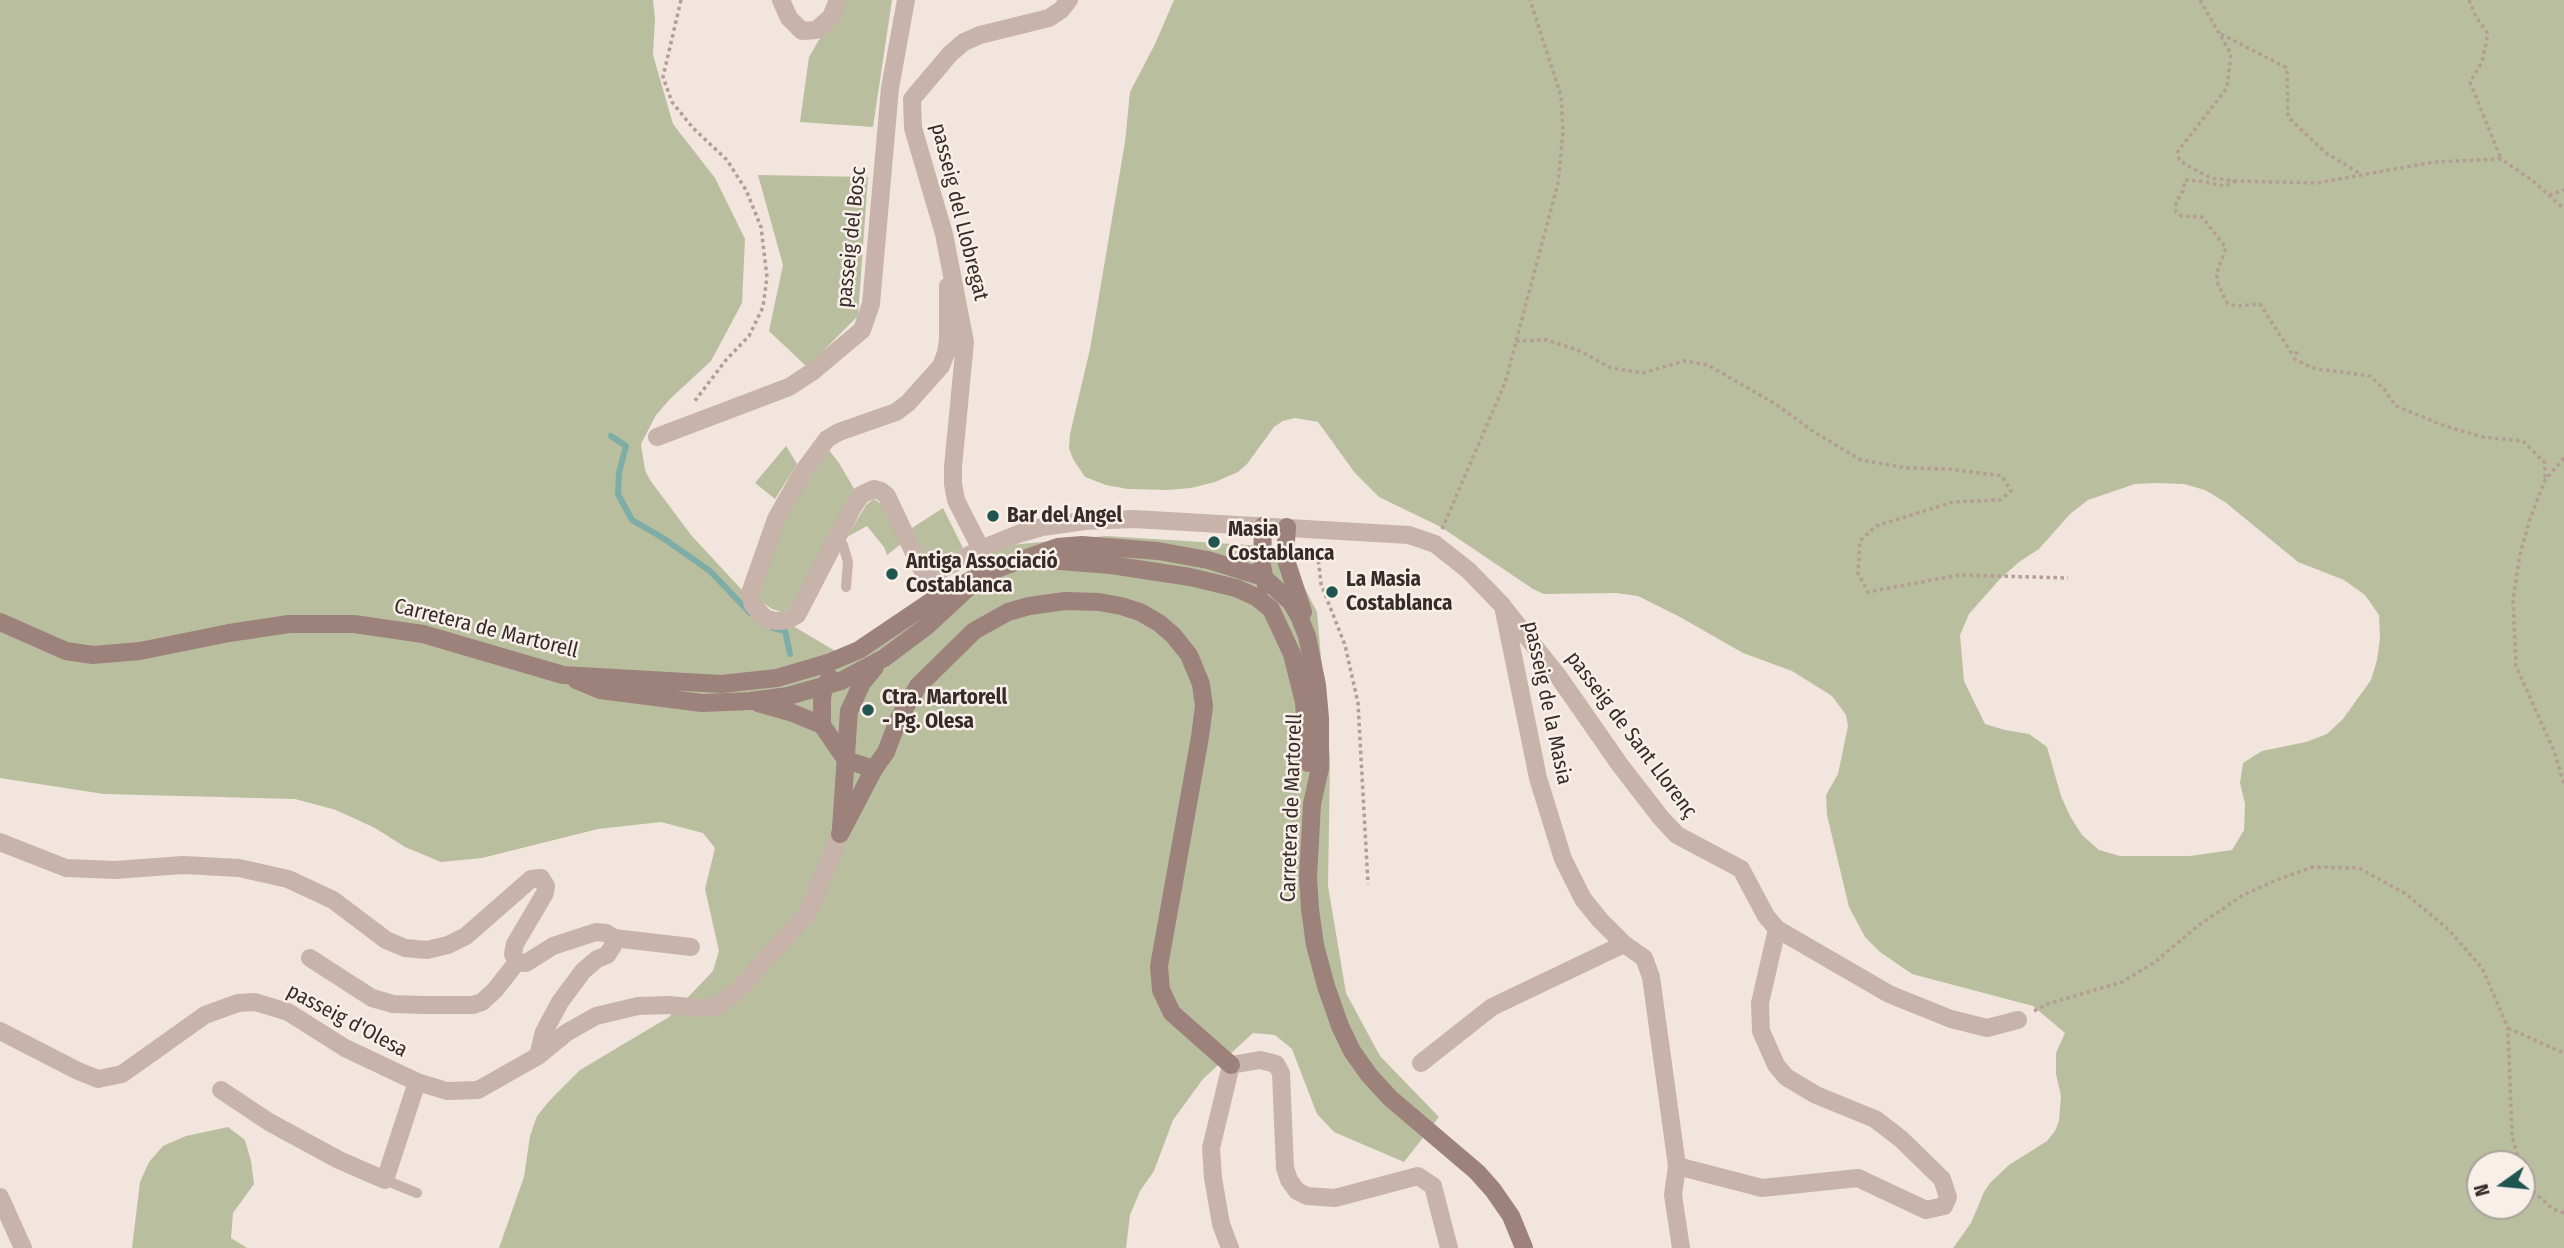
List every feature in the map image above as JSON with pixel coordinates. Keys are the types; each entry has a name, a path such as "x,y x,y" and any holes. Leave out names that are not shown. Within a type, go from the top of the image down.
{"main road":[{"path":"1263,526 1264,577 1295,664 1304,702 1312,804"},
{"path":"1287,527 1285,557 1301,601 1307,636"},
{"name":"Carretera de Martorell","path":"0,622 66,650 93,655 140,651 289,624 374,626 423,634 563,675 699,683 777,678 828,663 859,650 944,592 1058,547 1117,547 1208,560 1264,577 1291,602 1300,616 1317,685 1320,768 1312,804 1308,877 1315,945 1326,986 1352,1051 1369,1075 1390,1098 1477,1172 1511,1216 1524,1248"},
{"path":"1190,577 1248,580 1264,577 1280,566 1285,557"},
{"path":"1025,559 1111,565 1190,577 1236,588 1256,597 1271,609 1281,626"},
{"path":"563,675 600,691 702,703 788,696 858,673 884,658 927,626 975,580"},
{"path":"840,834 874,769 886,752 899,718 918,686 959,644 993,619 1028,606 1065,601 1131,609 1159,623 1189,655 1202,684 1204,706 1159,966 1161,990 1172,1013 1231,1065"},
{"path":"859,650 824,686 821,699 822,725 846,760 874,769"},
{"path":"840,834 849,711 862,684 884,658"},
{"path":"777,678 813,681 824,686 849,711"},
{"path":"750,701 790,712 822,725"}],"street":[{"path":"781,0 789,18 803,31 816,30 831,17 838,0"},
{"name":"passeig del Bosc","path":"657,437 789,387 812,372 862,330 871,304 890,88 906,0"},
{"name":"passeig del Llobregat","path":"981,549 956,500 953,484 965,342 949,256 913,128 912,99 950,54 964,42 980,35 1049,18 1069,0"},
{"path":"890,88 912,99"},
{"path":"949,256 948,339 941,366 908,403 896,412 839,432 827,439 810,461 776,519 752,581 750,593 753,605 765,618 775,621 788,620 797,615 861,495 874,489 887,496 923,572 933,574 981,549 1039,527 1134,519 1287,527"},
{"name":"passeig de la Masia","path":"1287,527 1409,535 1435,544 1468,570 1503,606 1538,778 1563,859 1583,899 1624,944 1644,958 1651,976 1677,1166 1673,1195 1681,1248"},
{"name":"passeig de Sant Llorenç","path":"1503,606 1558,676 1661,818 1677,835 1741,869 1766,916 1777,929 1889,994 1951,1019 1987,1028 2018,1020"},
{"name":"passeig d'Olesa","path":"0,1031 98,1079 121,1074 205,1015 238,1003 255,1002 288,1012 345,1048 417,1082 447,1091 478,1090 538,1056 566,1033 596,1016 638,1006 717,1006 737,991 807,914 840,834"},
{"path":"0,842 66,868 115,870 183,865 239,868 288,879 333,900 386,940 405,948 428,950 448,945 466,936 531,879 541,878 546,886 545,893 515,943 513,954 517,962"},
{"path":"1677,1166 1762,1188 1858,1178 1926,1210 1944,1206 1948,1197 1942,1179 1901,1139 1875,1119 1816,1095 1786,1077 1776,1065 1761,1031 1760,1003 1777,929"},
{"path":"517,962 526,962 553,946 596,932 606,933 614,938 691,947"},
{"path":"538,1056 544,1032 560,1002 583,971 597,959 607,955 613,947 614,938"},
{"path":"1421,1063 1492,1007 1624,944"},
{"path":"310,958 372,998 393,1004 425,1005 472,1005 482,1002 517,962"},
{"path":"1230,1248 1221,1224 1211,1148 1231,1065 1268,1061 1276,1064 1281,1073 1285,1168 1297,1191 1307,1196 1335,1198 1418,1175 1433,1186 1449,1248"},
{"path":"221,1090 339,1160 385,1180 417,1082"},
{"path":"0,1197 23,1248"}],"lane":[{"path":"836,538 842,545 848,562 846,587"},
{"path":"385,1180 416,1193"}],"path":[{"path":"681,0 663,77 672,102 693,128 727,160 746,190 761,227 768,277 764,307 749,336 726,360 691,405 687,425"},
{"path":"1435,544 1505,383 1558,183 1563,132 1561,96 1531,0"},
{"path":"2200,0 2231,54 2227,88 2178,151 2179,160 2211,178 2317,183 2434,162 2501,159"},
{"path":"2469,0 2476,17 2488,34 2482,62 2470,82 2501,159 2532,180 2564,209"},
{"path":"2219,33 2287,68 2288,117 2326,153 2362,175"},
{"path":"2236,181 2225,186 2185,180 2183,191 2176,202 2176,212 2182,216 2202,217 2226,248 2217,272 2217,282 2227,303 2235,306 2260,304 2292,354 2297,353 2295,359 2312,368 2370,376 2384,388 2396,406 2445,426 2483,437 2523,441 2545,463 2545,480 2520,554 2513,599 2516,666 2554,751 2564,784"},
{"path":"2549,195 2564,190"},
{"path":"1516,341 1547,340 1580,351 1611,368 1643,373 1684,361 1708,365 1777,405 1814,432 1861,460 1907,468 2002,476 2011,491 2000,500 1953,502 1876,526 1860,541 1858,573 1868,592 1959,575 2068,578"},
{"path":"2545,480 2564,458"},
{"path":"1314,528 1321,584 1345,645 1358,703 1368,884"},
{"path":"2018,1020 2047,1004 2122,982 2155,962 2199,925 2243,895 2279,878 2312,867 2359,868 2406,894 2449,930 2482,968 2508,1028 2512,1136 2516,1150"},
{"path":"2508,1028 2564,1053"},
{"path":"2536,1194 2553,1209 2564,1213"}],"green space":[{"path":"0,0 653,0 653,55 673,124 715,178 745,239 742,303 711,361 656,415 641,444 645,470 650,480 691,535 767,617 793,626 837,652 892,625 998,549 1010,545 1106,536 1264,546 1300,579 1317,612 1330,759 1328,886 1346,993 1380,1056 1439,1117 1404,1162 1334,1132 1317,1114 1292,1049 1275,1035 1253,1033 1203,1079 1173,1120 1154,1171 1140,1191 1130,1215 1126,1248 499,1248 524,1177 530,1136 537,1116 580,1070 669,1017 713,971 719,951 705,889 715,848 703,833 661,822 598,829 482,858 441,862 405,847 375,828 336,810 295,799 104,794 0,778"},
{"path":"842,0 892,0 873,127 800,122 809,57"},
{"path":"1174,0 2564,0 2564,1248 1953,1248 1971,1223 1990,1183 2009,1165 2047,1141 2055,1131 2059,1121 2061,1096 2056,1074 2056,1053 2065,1033 2033,1006 1912,974 1880,952 1865,937 1849,907 1827,815 1826,795 1838,774 1848,726 1846,715 1832,696 1792,671 1743,653 1638,596 1616,593 1544,594 1533,589 1441,527 1379,497 1355,473 1318,422 1295,418 1283,421 1274,427 1238,472 1191,488 1128,489 1085,477 1069,448 1070,434 1090,349 1125,142 1130,92","holes":["2135,484 2184,484 2205,490 2225,502 2298,562 2344,580 2365,595 2379,615 2377,660 2371,680 2343,719 2327,734 2306,742 2262,751 2243,763 2240,783 2245,804 2244,830 2232,850 2190,856 2120,856 2099,850 2082,835 2061,796 2047,747 2029,734 1985,724 1964,681 1960,635 1969,614 2000,579 2039,549 2070,514 2088,500"]},
{"path":"758,175 868,177 858,316 807,367 769,331 783,265"},
{"path":"786,446 797,464 775,499 755,483"},
{"path":"829,450 856,492 797,606 783,612 772,609 757,599 783,516"},
{"path":"874,499 883,505 901,544 887,555 867,526 847,537 866,505"},
{"path":"943,508 963,548 929,566 912,528"},
{"path":"228,1127 245,1140 251,1161 254,1184 233,1213 231,1238 247,1248 132,1248 140,1182 149,1162 163,1146 186,1136"}],"waterway":[{"path":"611,436 626,446 619,473 618,494 632,520 710,571 750,613"},
{"path":"773,628 785,631 790,654"}],"place":[{"name":"Bar del Angel","path":"993,516"},
{"name":"Masia Costablanca","path":"1214,542"},
{"name":"Antiga Associació Costablanca","path":"892,574"},
{"name":"La Masia Costablanca","path":"1332,592"},
{"name":"Ctra. Martorell - Pg. Olesa","path":"868,710"}]}
